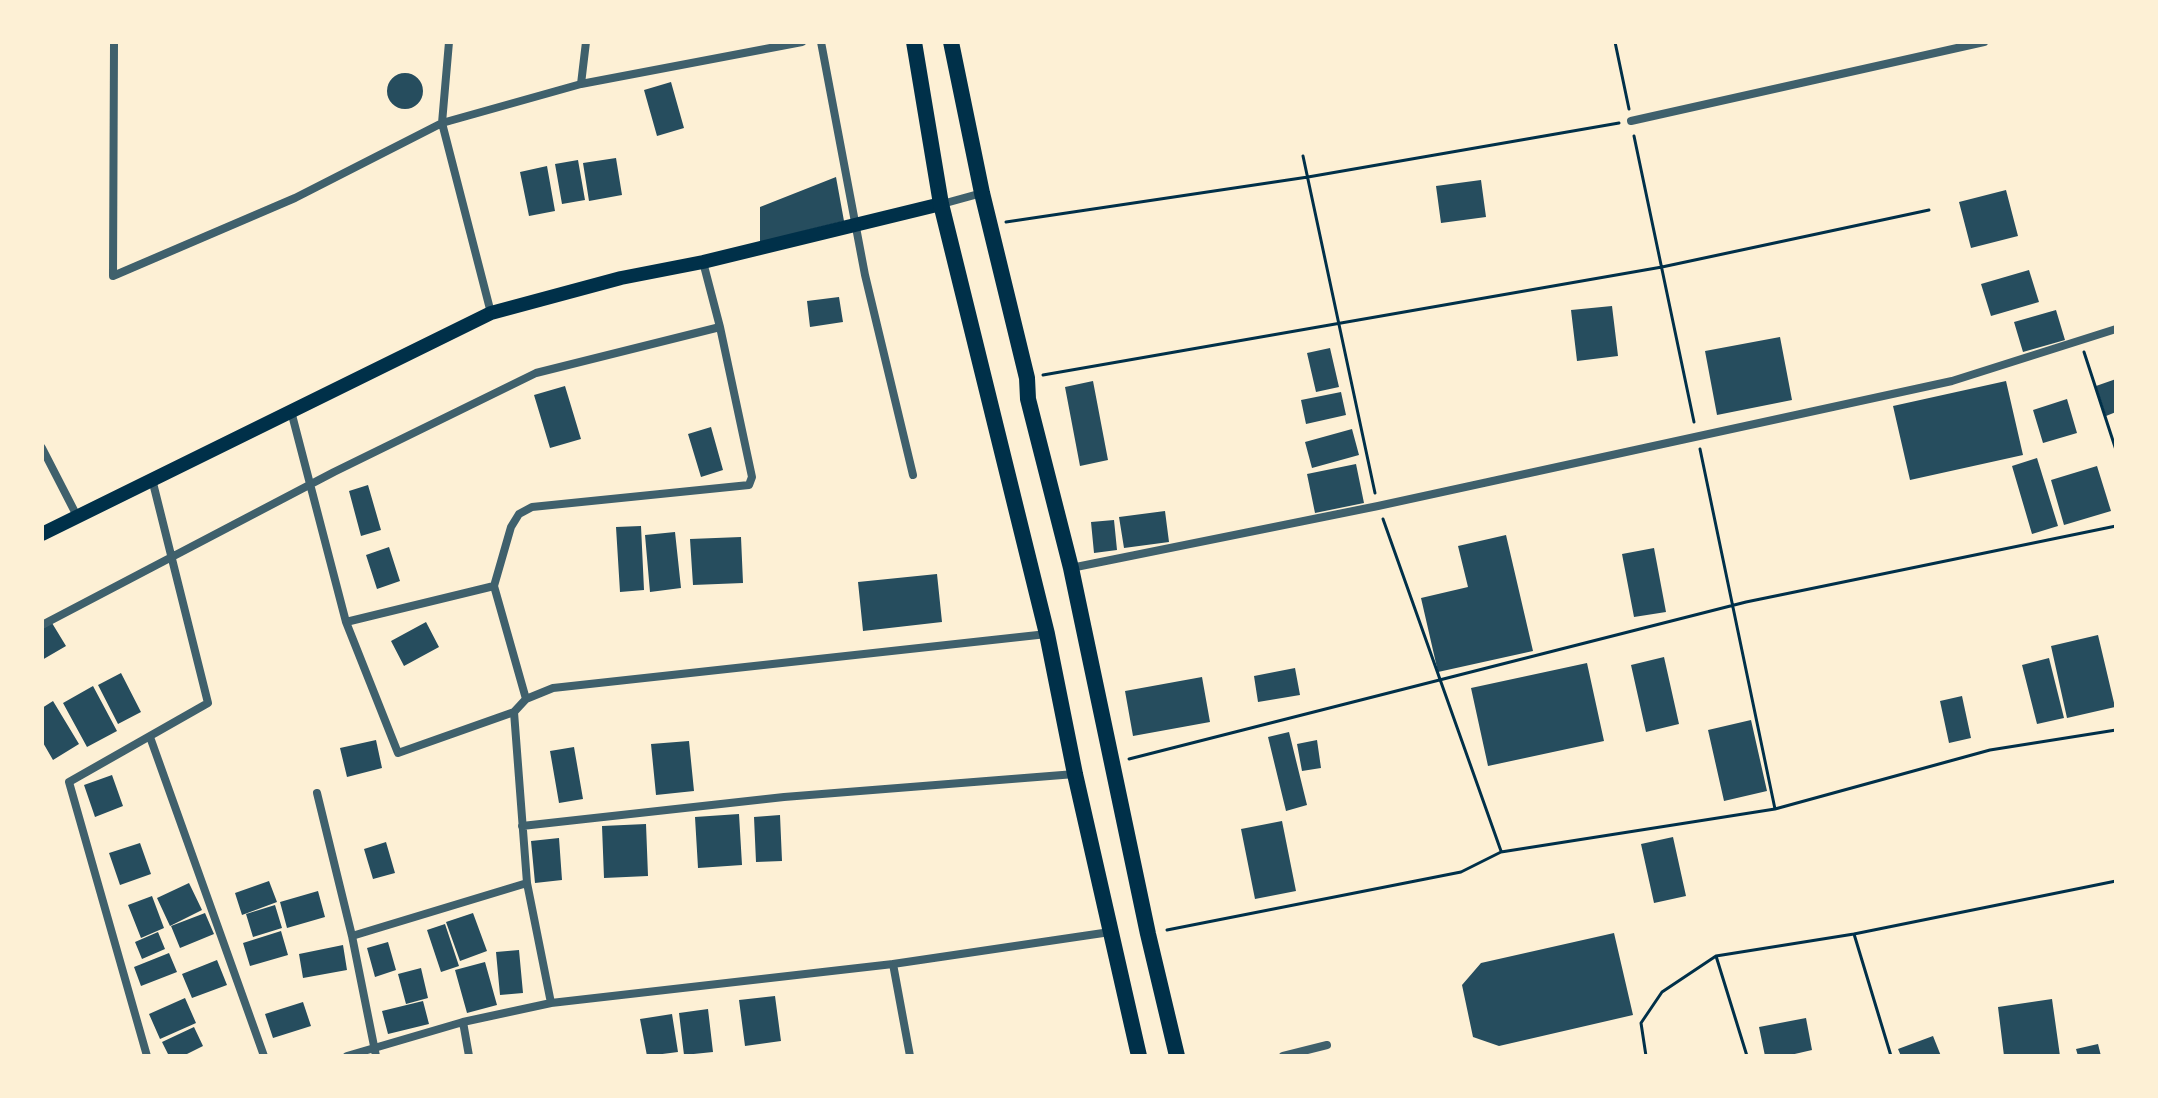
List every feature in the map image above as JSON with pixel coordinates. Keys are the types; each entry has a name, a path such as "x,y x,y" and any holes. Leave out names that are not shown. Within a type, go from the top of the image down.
{"highway":[{"path":"914,42 941,204 1047,634 1075,774 1139,1056"},
{"path":"951,42 982,193 1027,378 1028,399 1071,568 1148,934 1177,1056"}],"main road":[{"path":"42,534 491,313 621,278 703,262 941,204"}],"street":[{"path":"114,42 113,276 295,198 442,123 581,84 802,42"},
{"path":"449,42 442,123 491,313"},
{"path":"581,84 586,42"},
{"path":"821,42 855,224 913,475"},
{"path":"1631,121 1984,42"},
{"path":"941,204 982,193"},
{"path":"526,699 494,586 511,527 519,514 532,507 749,485 752,477 703,262"},
{"path":"42,625 171,556 536,373 720,327"},
{"path":"1071,568 1378,506 1952,381 2116,329"},
{"path":"291,411 346,622 398,753 514,712 526,699 553,688 1047,634"},
{"path":"42,448 77,516"},
{"path":"147,1056 69,782 208,703 152,479"},
{"path":"346,622 494,586"},
{"path":"514,712 527,883 551,1003"},
{"path":"150,737 264,1056"},
{"path":"522,826 784,797 1075,774"},
{"path":"317,793 352,936 375,1052"},
{"path":"352,936 527,883"},
{"path":"347,1056 375,1052 463,1022 551,1003 893,964 1110,932"},
{"path":"893,964 910,1056"},
{"path":"463,1022 469,1056"},
{"path":"1283,1056 1327,1045"}],"path":[{"path":"991,224 1308,177 1631,121"},
{"path":"1027,378 1662,267 1929,210"},
{"path":"2080,340 2116,450"},
{"path":"1113,763 1746,602 2116,526"},
{"path":"1148,934 1461,872 1501,852 1775,809 1990,750 2116,730"},
{"path":"1646,1056 1641,1023 1662,992 1716,956 1854,934 2116,881"},
{"path":"1854,934 1891,1056"},
{"path":"1716,956 1747,1056"}],"building":[{"path":"405,73 418,78 423,91 418,104 405,109 392,104 387,91 392,78"},
{"path":"671,82 684,128 657,136 644,90"},
{"path":"616,158 622,195 589,201 583,163"},
{"path":"578,160 585,200 562,204 555,164"},
{"path":"547,166 555,211 529,216 520,172"},
{"path":"836,177 844,221 760,242 760,207"},
{"path":"1481,180 1486,217 1441,223 1436,186"},
{"path":"2006,190 2018,236 1971,248 1959,202"},
{"path":"2029,270 2039,302 1991,316 1981,284"},
{"path":"839,297 843,322 810,327 807,301"},
{"path":"1612,306 1618,356 1577,361 1571,310"},
{"path":"2056,310 2065,340 2023,352 2014,322"},
{"path":"1780,337 1792,400 1717,415 1705,351"},
{"path":"1330,348 1339,387 1316,392 1307,353"},
{"path":"2116,379 2116,412 2106,416 2096,386"},
{"path":"1093,381 1108,460 1080,466 1065,387"},
{"path":"2006,381 2023,455 1910,480 1893,406"},
{"path":"565,386 581,439 550,448 534,395"},
{"path":"1341,392 1346,415 1306,424 1301,400"},
{"path":"2067,399 2077,433 2043,443 2033,410"},
{"path":"711,427 723,470 701,477 688,434"},
{"path":"1352,429 1359,455 1312,468 1305,442"},
{"path":"2037,458 2058,526 2032,534 2012,466"},
{"path":"1356,464 1364,503 1315,513 1307,474"},
{"path":"2097,466 2111,511 2064,525 2051,480"},
{"path":"368,485 381,530 361,536 349,491"},
{"path":"1165,511 1169,542 1124,548 1119,517"},
{"path":"1114,520 1117,550 1094,553 1091,522"},
{"path":"641,526 644,590 620,592 616,527"},
{"path":"675,532 681,588 650,592 645,535"},
{"path":"1506,535 1533,651 1438,672 1421,598 1468,587 1458,546"},
{"path":"741,537 743,583 693,585 690,539"},
{"path":"389,547 400,581 377,589 366,555"},
{"path":"1654,548 1666,612 1634,617 1622,554"},
{"path":"937,574 942,622 863,631 858,582"},
{"path":"426,622 439,647 404,666 391,641"},
{"path":"52,623 66,646 42,660 42,629"},
{"path":"2098,635 2115,707 2067,718 2051,646"},
{"path":"1664,657 1679,724 1646,732 1631,665"},
{"path":"2049,658 2064,718 2037,724 2022,665"},
{"path":"1587,663 1604,741 1488,766 1471,688"},
{"path":"1295,668 1300,695 1258,702 1254,676"},
{"path":"121,673 141,712 118,724 98,685"},
{"path":"1202,677 1210,722 1133,736 1125,691"},
{"path":"93,686 117,731 87,747 63,703"},
{"path":"1962,696 1971,738 1949,743 1940,701"},
{"path":"53,701 79,744 53,760 42,741 42,708"},
{"path":"1751,720 1767,791 1724,801 1708,730"},
{"path":"1289,732 1307,805 1286,811 1268,737"},
{"path":"376,740 382,768 347,777 340,748"},
{"path":"1317,740 1321,768 1302,771 1297,744"},
{"path":"689,741 694,791 656,795 651,744"},
{"path":"574,747 583,799 559,803 550,751"},
{"path":"112,775 123,806 95,817 84,785"},
{"path":"739,814 742,865 698,868 695,817"},
{"path":"780,815 782,861 756,862 754,817"},
{"path":"1282,821 1296,891 1255,899 1241,829"},
{"path":"646,824 648,876 604,878 602,826"},
{"path":"1673,837 1686,896 1654,903 1641,844"},
{"path":"559,838 562,880 535,883 531,841"},
{"path":"386,842 395,873 373,879 364,849"},
{"path":"140,843 151,874 120,885 109,853"},
{"path":"269,881 277,902 242,915 235,893"},
{"path":"189,883 202,910 170,926 157,898"},
{"path":"318,891 325,917 287,928 280,902"},
{"path":"152,896 164,928 141,938 128,905"},
{"path":"275,905 282,928 253,937 246,914"},
{"path":"205,913 214,934 180,948 171,926"},
{"path":"473,913 487,951 460,961 446,922"},
{"path":"445,924 459,966 441,972 427,930"},
{"path":"281,931 288,955 250,966 243,943"},
{"path":"158,932 165,949 142,959 135,942"},
{"path":"1614,933 1633,1015 1499,1046 1473,1037 1462,985 1481,963"},
{"path":"388,942 396,970 375,977 367,948"},
{"path":"343,945 347,970 303,978 299,954"},
{"path":"519,950 523,993 500,995 496,952"},
{"path":"169,953 177,972 141,986 134,967"},
{"path":"217,960 227,985 192,998 182,974"},
{"path":"485,962 497,1005 467,1013 455,970"},
{"path":"421,968 428,998 406,1004 398,974"},
{"path":"775,996 781,1041 745,1046 739,1000"},
{"path":"185,998 196,1023 160,1039 149,1014"},
{"path":"2052,999 2060,1056 2004,1056 1998,1007"},
{"path":"423,1001 429,1024 388,1034 382,1011"},
{"path":"303,1002 311,1026 273,1038 265,1014"},
{"path":"708,1009 713,1052 684,1055 679,1013"},
{"path":"672,1014 678,1052 647,1056 640,1019"},
{"path":"1806,1018 1812,1050 1786,1056 1765,1056 1759,1027"},
{"path":"194,1027 203,1046 183,1056 169,1056 162,1042"},
{"path":"1933,1036 1941,1056 1901,1056 1898,1049"},
{"path":"2098,1044 2101,1056 2078,1056 2076,1049"}]}
